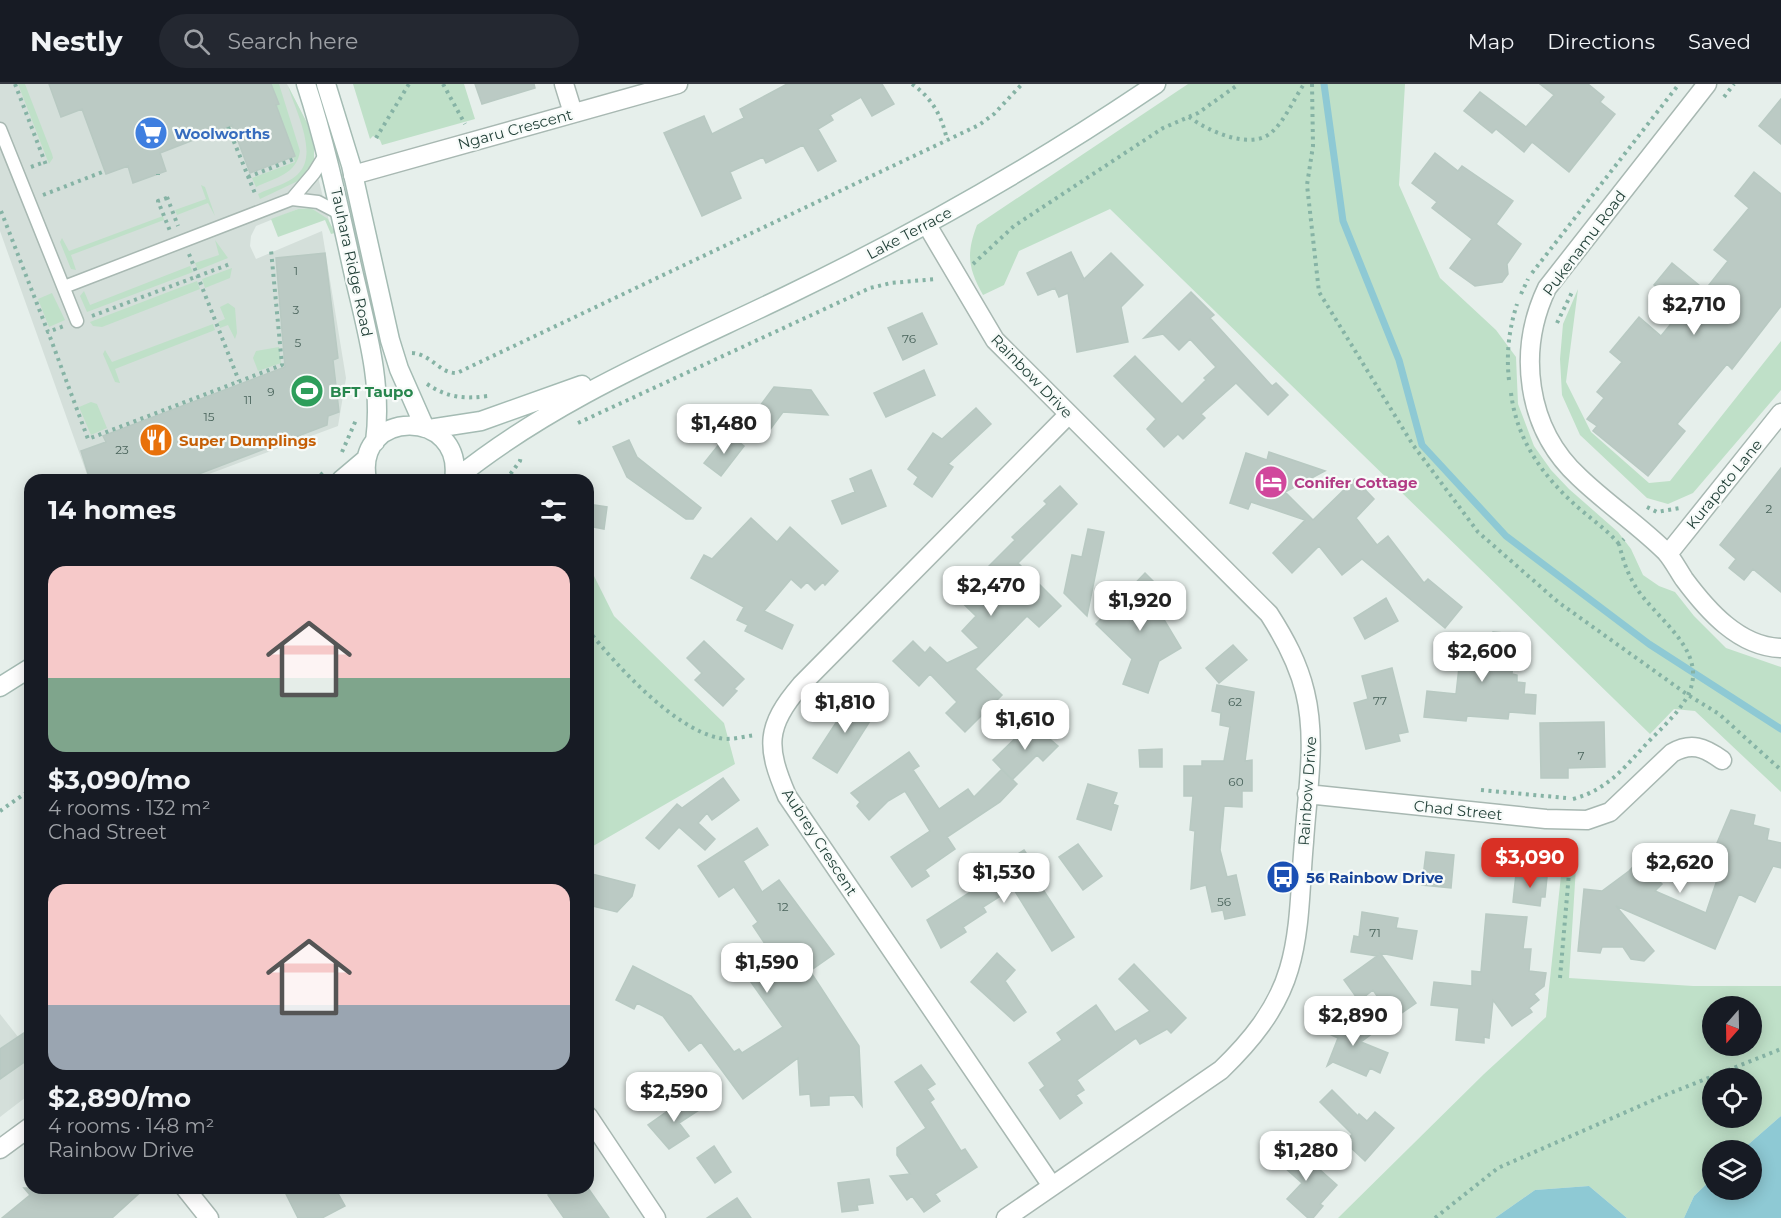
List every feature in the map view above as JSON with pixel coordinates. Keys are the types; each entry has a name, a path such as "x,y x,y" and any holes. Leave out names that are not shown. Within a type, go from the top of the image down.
{"street":[{"name":"Tauhara Ridge Road","path":"306,84 327,152 376,375 379,405 368,474"},
{"name":"Tauhara Ridge Road","path":"326,84 353,175 390,340 427,428"},
{"path":"564,84 573,113"},
{"name":"Ngaru Crescent","path":"353,175 678,84"},
{"name":"Lake Terrace","path":"462,474 532,424 651,360 788,295 927,225 1068,143 1156,84"},
{"name":"Pukenamu Road","path":"1707,84 1547,288 1537,310 1531,336 1529,368 1540,423 1558,452 1578,476 1668,554 1684,579 1717,619 1743,638 1781,648"},
{"name":"Rainbow Drive","path":"927,225 995,340 1269,614 1290,647 1305,691 1312,732 1297,928 1289,971 1268,1017 1243,1049 1221,1070 1006,1218"},
{"name":"Lake Terrace","path":"371,450 387,431 398,426 413,425 427,428 481,421 651,360"},
{"name":"Kurapoto Lane","path":"1668,554 1781,413"},
{"name":"Aubrey Crescent","path":"1052,1186 787,796 775,768 771,742 780,709 801,685 1068,415"},
{"path":"427,428 449,446 455,466 454,474"},
{"path":"347,474 371,450"},
{"path":"0,687 24,672"},
{"name":"Chad Street","path":"1307,794 1573,820 1600,818 1610,812 1681,747 1693,745 1722,760"},
{"path":"594,1125 656,1218"},
{"path":"0,1149 24,1131"},
{"path":"189,1194 209,1218"}],"lane":[{"path":"0,129 77,321"},
{"path":"292,199 314,173 327,152"},
{"path":"64,286 292,199 318,202 341,214"}],"path":[{"path":"15,84 46,165"},
{"path":"376,138 409,84"},
{"path":"442,84 465,124"},
{"path":"912,84 926,96 940,114 947,140"},
{"path":"411,353 423,355 449,373 457,374 986,121 1022,84"},
{"path":"577,423 870,288 908,280 958,280 995,240 1014,226 1163,128 1189,117 1239,84"},
{"path":"1189,117 1233,137 1249,140 1263,137 1276,128 1304,84"},
{"path":"1312,84 1313,146 1307,185 1319,292 1413,445 1478,532 1558,602 1688,695 1719,714 1781,770"},
{"path":"1471,789 1574,799 1599,790 1678,711 1688,695 1694,673 1691,658 1668,624 1631,580 1619,544 1565,495 1537,465 1530,452 1515,417 1508,355 1511,325 1525,284 1538,263 1678,84"},
{"path":"1720,102 1734,84"},
{"path":"228,127 257,200"},
{"path":"248,177 294,159"},
{"path":"42,196 105,171"},
{"path":"167,197 180,230 171,232 158,201 167,197"},
{"path":"2,211 48,332 230,264"},
{"path":"50,337 88,439 239,381 282,364 271,250"},
{"path":"188,251 239,381"},
{"path":"1556,329 1564,305 1576,284"},
{"path":"407,342 416,362"},
{"path":"423,377 427,384 442,394 456,398 493,395"},
{"path":"337,459 351,437 357,418"},
{"path":"510,474 520,459 518,449"},
{"path":"322,474 325,471"},
{"path":"1646,506 1657,512 1670,511 1688,502 1702,511"},
{"path":"1619,544 1635,524"},
{"path":"594,637 636,684 691,725 723,739 753,735 772,736"},
{"path":"0,811 24,794"},
{"path":"1560,978 1573,820"},
{"path":"1435,1218 1498,1168 1658,1098 1781,1049"}],"shaded area":[{"path":"0,84 287,84 307,123 313,141 314,161 329,221 311,208 298,209 256,226 251,236 250,246 256,259 322,231 346,378 338,426 209,474 87,474 0,231"},
{"path":"0,1014 24,1044 24,1099 0,1117"}],"green space":[{"path":"18,84 25,84 52,154 53,158 49,164"},
{"path":"271,84 279,84 300,151 295,165 290,170 256,187 252,178 295,162 273,106 279,104"},
{"path":"353,84 464,84 475,119 382,145 380,140 373,136 370,139"},
{"path":"1188,84 1405,84 1399,185 1440,278 1496,330 1516,357 1518,404 1534,446 1551,470 1569,489 1618,532 1631,549 1643,575 1659,586 1675,592 1694,616 1726,648 1781,667 1781,792 1695,711 1674,709 1650,734 1110,209 1019,251 1004,285 983,295 974,277 970,261 971,244 977,225"},
{"path":"288,86 307,123 314,148 314,161 300,180 260,199 258,194 293,178 304,166 306,144 304,132"},
{"path":"201,185 205,187 215,216 208,203 177,215 175,210 206,199"},
{"path":"311,208 328,219 335,233 331,234 325,220 278,237 271,219 298,209"},
{"path":"163,216 164,220 71,255 76,270 71,269 60,242 62,238 69,251"},
{"path":"215,240 228,258 198,270 195,263 219,255"},
{"path":"190,266 193,272 87,312 80,296 84,291 90,305"},
{"path":"232,268 230,278 205,288 202,279"},
{"path":"197,281 200,289 102,327 93,326 90,322"},
{"path":"1578,289 1566,382 1591,432 1649,483 1670,481 1781,341 1781,390 1693,493 1668,504 1647,498 1580,435 1562,395 1560,359 1563,324"},
{"path":"52,293 65,320 49,327 38,299"},
{"path":"228,303 235,308 237,333 235,339 228,325 220,328 218,322 225,319 220,307"},
{"path":"213,324 215,330 115,369 120,383 115,382 103,354 105,350 112,362"},
{"path":"279,347 281,363 258,371 253,358 256,351"},
{"path":"91,402 97,404 107,428 91,435 79,407"},
{"path":"594,576 614,616 724,723 735,764 594,846"},
{"path":"1562,866 1576,867 1569,978 1693,986 1781,986 1781,1116 1753,1140 1702,1140 1702,1188 1694,1196 1684,1218 1627,1218 1589,1186 1535,1190 1495,1218 1338,1218 1484,1074 1546,1017"}],"water":[{"path":"1781,1116 1781,1218 1684,1218 1694,1196 1702,1188 1702,1200 1762,1200 1762,1140 1753,1140"},
{"path":"1589,1186 1627,1218 1495,1218 1535,1190"}],"building":[{"name":"Woolworths","path":"49,84 271,84 279,104 276,105 295,156 250,173 232,125 160,153 166,171 133,183 128,166 106,174 82,109 61,117"},
{"path":"475,84 534,84 535,88 482,104"},
{"path":"787,84 882,84 894,104 872,116 861,97 830,115 833,120 818,129 836,161 818,171 803,145 766,163 763,157 730,172 741,198 702,216 664,133 704,116 712,134 744,118 740,109"},
{"path":"1540,84 1588,84 1604,97 1600,102 1615,114 1569,172 1532,142 1524,152 1496,129 1492,133 1464,111 1480,92 1526,127 1554,95"},
{"path":"1781,99 1781,144 1759,126"},
{"path":"1435,153 1458,171 1462,166 1513,201 1496,224 1521,244 1507,264 1508,274 1502,282 1475,286 1450,268 1472,239 1432,208 1437,202 1412,183"},
{"path":"1754,172 1781,194 1781,306 1732,369 1727,364 1677,424 1685,431 1648,476 1593,431 1597,426 1587,419 1604,398 1597,392 1622,362 1610,352 1639,317 1661,336 1683,309 1654,285 1672,263 1705,290 1728,261 1714,250 1749,208 1735,196"},
{"path":"1071,252 1084,279 1111,253 1143,285 1121,307 1128,342 1077,352 1068,293 1059,297 1055,288 1038,295 1027,273"},
{"path":"325,253 338,358 333,360 339,412 328,416 327,425 199,474 88,474 81,451 106,442 103,436 285,367 276,258"},
{"path":"1191,292 1214,315 1210,318 1272,386 1276,383 1288,395 1268,415 1236,383 1201,414 1205,418 1183,439 1178,434 1164,447 1147,429 1156,419 1114,376 1135,356 1182,404 1206,380 1204,378 1216,367 1190,339 1179,350 1163,334 1144,338"},
{"path":"922,313 937,344 903,360 888,328"},
{"path":"924,370 935,395 886,417 874,393"},
{"path":"774,387 811,390 828,415 783,412 766,435 748,422"},
{"path":"976,408 991,424 948,464 953,467 932,497 914,484 918,477 908,469 933,433 942,439"},
{"path":"728,433 744,446 721,476 704,463"},
{"path":"629,440 637,457 701,508 693,519 686,519 627,477 613,447"},
{"path":"1269,452 1325,471 1285,492 1313,520 1355,479 1374,499 1356,518 1377,545 1388,536 1424,583 1428,579 1462,607 1445,628 1362,559 1342,575 1319,546 1292,573 1273,553 1305,520 1251,502 1248,509 1230,503 1246,453 1267,460"},
{"path":"1781,468 1781,592 1753,569 1744,580 1729,568 1736,559 1720,545"},
{"path":"871,470 886,506 842,524 832,501 855,492 850,479"},
{"path":"1060,486 1077,504 1018,563 1061,606 1039,627 1027,616 975,669 1002,695 965,732 946,713 957,702 930,674 919,686 893,661 913,641 925,653 930,647 947,663 979,648 962,631 976,616 946,587 959,574 970,585 1015,540 1012,537 1047,504 1044,501"},
{"path":"594,505 607,507 604,529 594,527"},
{"path":"751,518 777,542 790,527 838,571 825,585 823,582 815,590 807,582 801,588 791,579 764,611 793,625 782,649 745,631 748,625 737,620 744,607 691,578 704,555 712,559"},
{"path":"1088,529 1104,532 1087,616 1064,593 1072,555 1082,557"},
{"path":"1145,573 1164,592 1154,603 1181,648 1159,661 1148,693 1123,684 1132,659 1096,624"},
{"path":"1386,598 1398,621 1365,639 1354,618"},
{"path":"1493,632 1515,634 1512,674 1517,675 1517,682 1525,683 1524,694 1536,695 1535,714 1509,712 1508,719 1467,716 1466,721 1424,717 1427,691 1456,694 1460,658 1449,657 1451,638 1492,643"},
{"path":"704,641 744,679 734,689 737,691 723,706 695,680 702,673 687,658"},
{"path":"1233,645 1247,660 1219,683 1206,668"},
{"path":"1392,668 1408,732 1398,734 1400,741 1366,749 1354,703 1368,699 1362,676"},
{"path":"1217,685 1254,692 1245,761 1252,760 1252,791 1242,791 1242,807 1224,806 1220,850 1227,877 1236,875 1245,915 1225,919 1223,910 1212,912 1206,885 1191,889 1195,831 1190,830 1193,796 1184,796 1184,766 1202,766 1202,761 1224,761 1230,727 1220,725 1221,713 1212,711"},
{"path":"854,695 877,710 837,773 813,758"},
{"path":"1604,722 1605,767 1568,768 1568,778 1541,778 1540,723"},
{"path":"1031,723 1058,746 1043,761 1037,755 1012,780 993,760"},
{"path":"1162,749 1162,767 1140,767 1139,750"},
{"path":"909,752 919,766 913,770 939,809 968,789 974,797 1002,769 1017,784 1000,802 947,837 955,849 925,870 929,876 912,887 891,857 930,831 905,791 888,801 869,820 857,806 860,802 851,793"},
{"path":"723,778 739,800 712,820 707,813 698,823 715,839 705,850 679,827 659,849 646,838 677,804 682,808"},
{"path":"1088,784 1117,793 1113,804 1118,806 1111,830 1077,819"},
{"path":"1731,810 1755,815 1753,825 1769,829 1767,840 1781,843 1781,868 1773,866 1755,902 1739,894 1715,949 1616,906 1654,951 1644,961 1631,959 1623,947 1602,947 1600,953 1578,951 1584,889 1602,891 1629,871 1644,855 1659,869 1653,875 1662,884 1655,891 1706,913 1723,862 1711,857"},
{"path":"757,828 768,845 743,861 762,892 779,880 834,954 810,971 859,1046 862,1106 854,1095 829,1096 829,1105 811,1106 810,1094 800,1095 798,1058 743,1099 701,1042 689,1051 663,1016 637,1003 634,1009 616,1000 633,966 691,996 734,1052 739,1049 742,1053 783,1027 748,978 775,959 753,926 758,922 734,887 719,897 698,866"},
{"path":"1078,844 1102,876 1083,890 1059,857"},
{"path":"1024,850 1043,879 1038,882 1074,937 1052,951 1013,888 983,907 986,912 963,927 966,932 941,948 927,920 989,880 986,874"},
{"path":"1426,852 1454,855 1451,888 1422,885"},
{"path":"1516,874 1547,877 1545,897 1541,897 1540,906 1513,902"},
{"path":"594,875 635,885 632,896 617,912 594,906"},
{"path":"1362,912 1398,918 1396,928 1417,931 1412,959 1380,953 1416,1003 1393,1019 1373,990 1359,1001 1344,980 1377,956 1351,952 1354,936 1359,937"},
{"path":"1486,914 1527,917 1523,949 1531,949 1529,971 1546,973 1544,986 1534,994 1539,1000 1529,1008 1532,1012 1512,1026 1493,1000 1489,1038 1484,1037 1484,1043 1456,1040 1459,1008 1431,1005 1434,982 1472,986 1472,971 1481,972"},
{"path":"997,953 1015,970 1005,981 1026,1012 1014,1021 971,982"},
{"path":"1134,964 1186,1018 1171,1033 1167,1029 1140,1044 1136,1038 1077,1080 1084,1090 1076,1095 1082,1103 1060,1119 1040,1090 1045,1086 1029,1063 1062,1040 1057,1033 1096,1005 1115,1032 1150,1011 1119,979"},
{"path":"1327,1014 1373,1033 1361,1042 1388,1053 1380,1073 1370,1068 1366,1076 1333,1062 1327,1066 1338,1038 1321,1030"},
{"path":"24,1033 24,1062 0,1079 0,1049"},
{"path":"921,1065 935,1084 927,1089 934,1099 930,1102 961,1151 965,1149 977,1167 935,1194 940,1201 924,1212 912,1196 907,1200 890,1176 910,1174 897,1155 897,1148 926,1128 895,1082"},
{"path":"1332,1090 1358,1116 1359,1114 1367,1121 1375,1112 1394,1128 1365,1161 1348,1145 1353,1139 1350,1137 1352,1134 1320,1102"},
{"path":"689,1096 699,1110 679,1123 689,1136 669,1149 648,1125"},
{"path":"1291,1144 1337,1185 1320,1204 1323,1206 1313,1218 1308,1218 1287,1199 1302,1183 1276,1160"},
{"path":"714,1146 731,1172 715,1183 697,1158"},
{"path":"869,1179 873,1203 857,1205 858,1210 842,1212 838,1183"},
{"path":"138,1194 112,1218 2,1218 30,1195"},
{"path":"286,1194 338,1194 345,1206 322,1218 298,1218"},
{"path":"592,1194 609,1218 564,1218 548,1195"},
{"path":"737,1198 751,1218 707,1218"}],"waterway":[{"path":"1324,84 1343,221 1399,360 1422,445 1506,536 1649,644 1781,729"}],"place":[{"name":"Woolworths","path":"151,133"},
{"name":"BFT Taupo","path":"307,391"},
{"name":"Super Dumplings","path":"156,440"},
{"name":"Conifer Cottage","path":"1271,482"},
{"name":"56 Rainbow Drive","path":"1283,877"}]}
